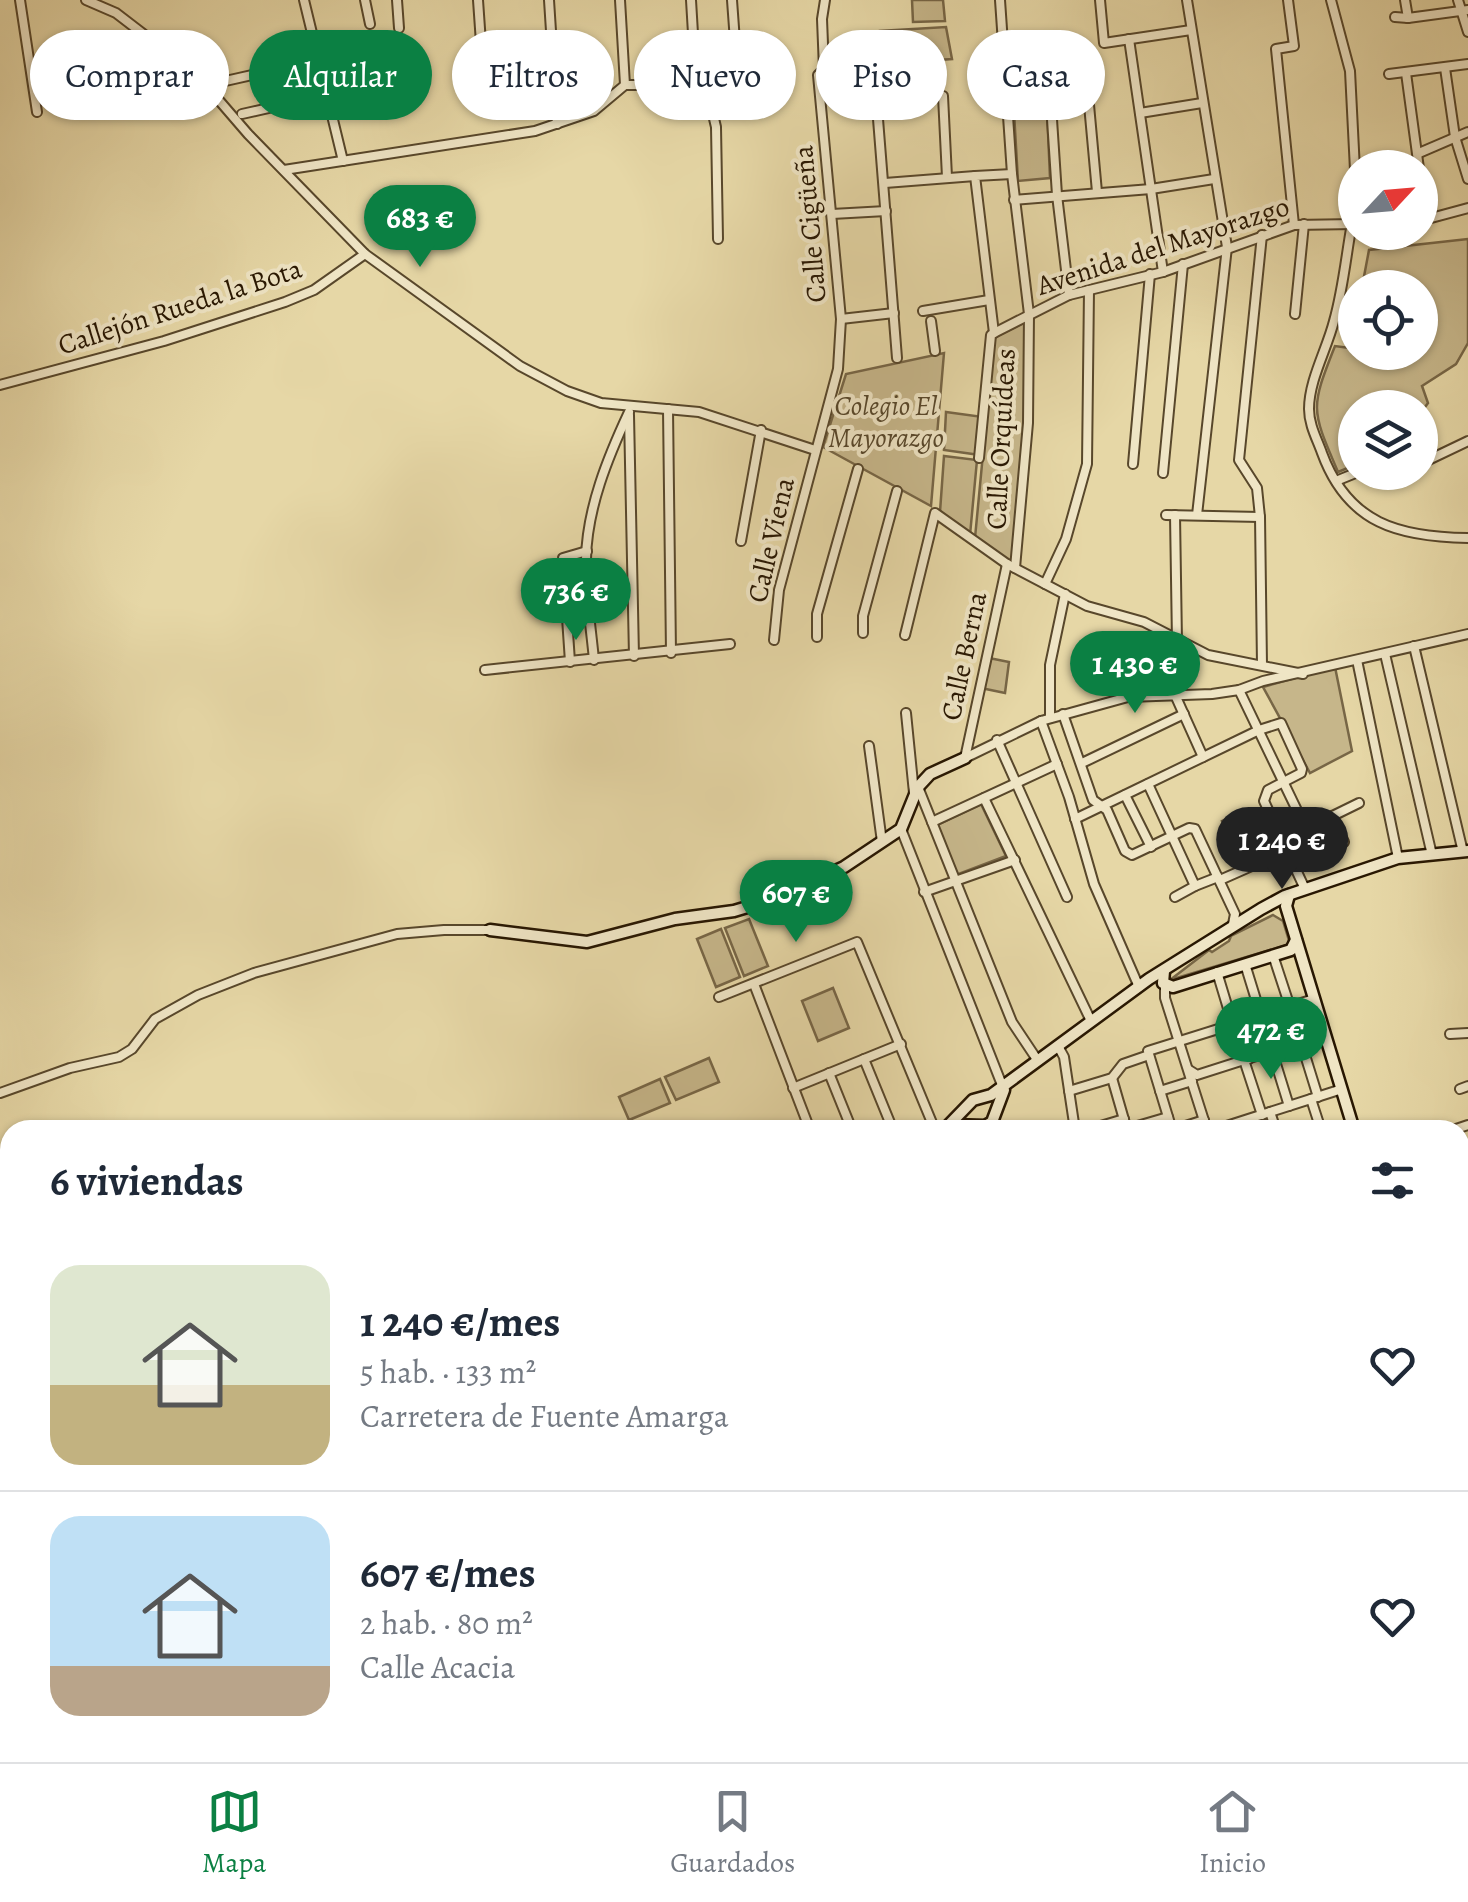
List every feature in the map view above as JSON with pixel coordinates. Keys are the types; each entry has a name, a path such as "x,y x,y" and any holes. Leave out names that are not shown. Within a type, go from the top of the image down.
{"street":[{"path":"20,0 30,66"},
{"path":"86,0 106,4 198,76 366,254 520,366 567,391 601,403 699,412 815,450"},
{"path":"304,0 311,30"},
{"path":"365,0 370,24"},
{"path":"397,0 400,28"},
{"path":"478,0 480,30"},
{"path":"549,0 557,124"},
{"path":"620,0 625,86"},
{"path":"691,0 693,30"},
{"path":"732,0 734,30"},
{"name":"Calle Cigüeña","path":"815,450 838,369 841,319 818,75 824,68 825,0"},
{"name":"Calle Orquídeas","path":"1000,0 1014,200 1029,314 1028,422 1011,566"},
{"path":"1100,0 1104,43 1191,30"},
{"path":"1187,0 1227,247 1196,514"},
{"path":"1288,0 1294,46 1276,49 1299,224 1295,314"},
{"path":"1330,0 1350,71 1354,150"},
{"path":"1405,0 1408,18"},
{"path":"1458,0 1465,11 1468,32"},
{"path":"1395,17 1465,11"},
{"path":"1129,40 1163,272"},
{"path":"1389,74 1468,64"},
{"path":"1446,68 1455,137 1468,179"},
{"path":"1406,73 1418,150"},
{"path":"284,170 535,131 594,111 625,86 634,86"},
{"path":"1140,113 1202,104"},
{"path":"242,114 249,112"},
{"path":"333,120 343,160"},
{"path":"714,120 718,240"},
{"path":"878,120 897,358"},
{"path":"944,120 948,177"},
{"path":"1052,120 1068,294"},
{"path":"1090,120 1098,192"},
{"path":"1427,150 1468,132"},
{"path":"884,183 1012,174"},
{"path":"975,176 992,334 980,458"},
{"path":"1014,200 1214,179"},
{"path":"1438,217 1468,208"},
{"path":"832,214 886,211"},
{"name":"Avenida del Mayorazgo","path":"992,334 1068,294 1163,272 1299,224 1338,224"},
{"path":"1262,236 1239,460 1257,488 1262,665"},
{"path":"1348,250 1336,315 1309,408 1310,422 1336,481 1354,507 1383,525 1410,534 1468,538"},
{"name":"Callejón Rueda la Bota","path":"0,385 164,341 286,302 314,290 366,254"},
{"path":"1163,473 1183,264"},
{"path":"1134,464 1150,274"},
{"path":"1045,584 1066,539 1086,464 1090,290"},
{"path":"923,311 988,300"},
{"path":"841,319 894,313"},
{"path":"931,321 935,351"},
{"path":"594,660 587,551 608,458 630,408"},
{"path":"630,408 634,656"},
{"path":"668,409 671,653"},
{"path":"740,541 761,430"},
{"path":"1438,455 1468,441"},
{"name":"Calle Viena","path":"774,640 779,590 815,450"},
{"path":"816,637 817,614 858,470"},
{"path":"863,633 897,491"},
{"path":"905,635 935,513 1011,566 1088,606 1144,622 1177,642 1228,660 1302,674"},
{"path":"1177,642 1170,515 1260,517"},
{"path":"570,662 563,558 587,551"},
{"name":"Calle Berna","path":"964,758 1011,566"},
{"path":"1065,594 1050,666 1045,720 1094,884 1143,985"},
{"path":"0,1094 70,1068 125,1054 155,1019 198,995 254,974 397,934 490,930 587,942 675,919 734,911 799,890 844,867 901,829 930,774 1045,720 1128,698 1239,690 1468,634"},
{"path":"485,670 730,644"},
{"path":"956,1120 976,1098 1004,1085 1143,985 1164,980 1230,928 1289,896 1398,858 1465,852 1414,646"},
{"path":"1385,654 1432,855"},
{"path":"1357,660 1398,858"},
{"path":"1239,690 1306,829 1359,803"},
{"path":"1176,697 1203,757"},
{"path":"906,713 917,793 1012,1022 1038,1061"},
{"path":"1064,714 1093,800 1110,816 1129,854 1189,828 1198,832 1236,917 1230,928"},
{"path":"1082,764 1184,714"},
{"path":"1075,818 1258,730 1281,723 1301,763 1301,774 1268,790 1264,801 1306,889"},
{"path":"997,740 1067,896"},
{"path":"869,746 882,842"},
{"path":"932,822 1057,764"},
{"path":"1148,784 1196,886"},
{"path":"1125,795 1150,847"},
{"path":"984,798 1091,1022"},
{"path":"1295,866 1344,842 1332,816"},
{"path":"901,829 1004,1085 993,1120"},
{"path":"1175,896 1288,850"},
{"path":"924,892 1014,860"},
{"path":"1289,896 1286,906 1351,1120"},
{"path":"1255,914 1275,911 1292,926"},
{"path":"1164,980 1173,987 1273,956 1291,950 1296,939"},
{"path":"719,997 857,942 932,1120"},
{"path":"1273,956 1319,1120"},
{"path":"1246,964 1261,1016"},
{"path":"1217,972 1270,1120"},
{"path":"1164,980 1165,998 1206,1120"},
{"path":"754,984 806,1120"},
{"path":"1069,1091 1112,1078 1123,1064 1149,1053 1314,999"},
{"path":"1450,1034 1468,1033"},
{"path":"1188,1070 1196,1075 1326,1034"},
{"path":"793,1088 901,1044"},
{"path":"1058,1046 1064,1057 1073,1120"},
{"path":"1272,1051 1290,1106"},
{"path":"1149,1053 1169,1120"},
{"path":"864,1059 889,1120"},
{"path":"829,1073 848,1120"},
{"path":"1112,1078 1124,1120"},
{"path":"1160,1090 1192,1081"},
{"path":"1250,1120 1342,1089"},
{"path":"985,1097 997,1107"},
{"path":"969,1108 973,1120"},
{"path":"1154,1120 1168,1117"}],"green space":[{"path":"912,0 943,0 945,21 913,22"},
{"path":"946,27 947,30 896,30"},
{"path":"947,32 952,59 947,59"},
{"path":"1014,120 1047,120 1050,178 1018,181"},
{"path":"1468,239 1468,343 1456,364 1422,386 1423,390 1338,390 1338,472 1317,409 1321,383 1335,346 1338,370 1438,370 1438,270 1365,270 1369,250 1438,250 1438,242"},
{"path":"1027,321 1024,440 1012,564 975,538 994,338"},
{"name":"Colegio El Mayorazgo","path":"944,353 931,506 823,447 846,374"},
{"path":"946,412 983,417 980,455 944,450"},
{"path":"944,456 977,460 970,535 940,512"},
{"path":"989,658 1009,662 1005,693 981,688"},
{"path":"1335,667 1352,751 1310,773 1263,687"},
{"path":"981,804 1006,856 956,875 937,825"},
{"path":"1240,812 1258,851 1240,859 1222,821"},
{"path":"1273,915 1283,921 1290,944 1170,980 1231,936"},
{"path":"749,919 768,966 744,976 725,928"},
{"path":"721,929 740,977 716,987 697,939"},
{"path":"833,988 849,1028 818,1041 802,1001"},
{"path":"709,1058 719,1082 676,1100 665,1077"},
{"path":"660,1079 670,1103 629,1120 619,1097"}]}
